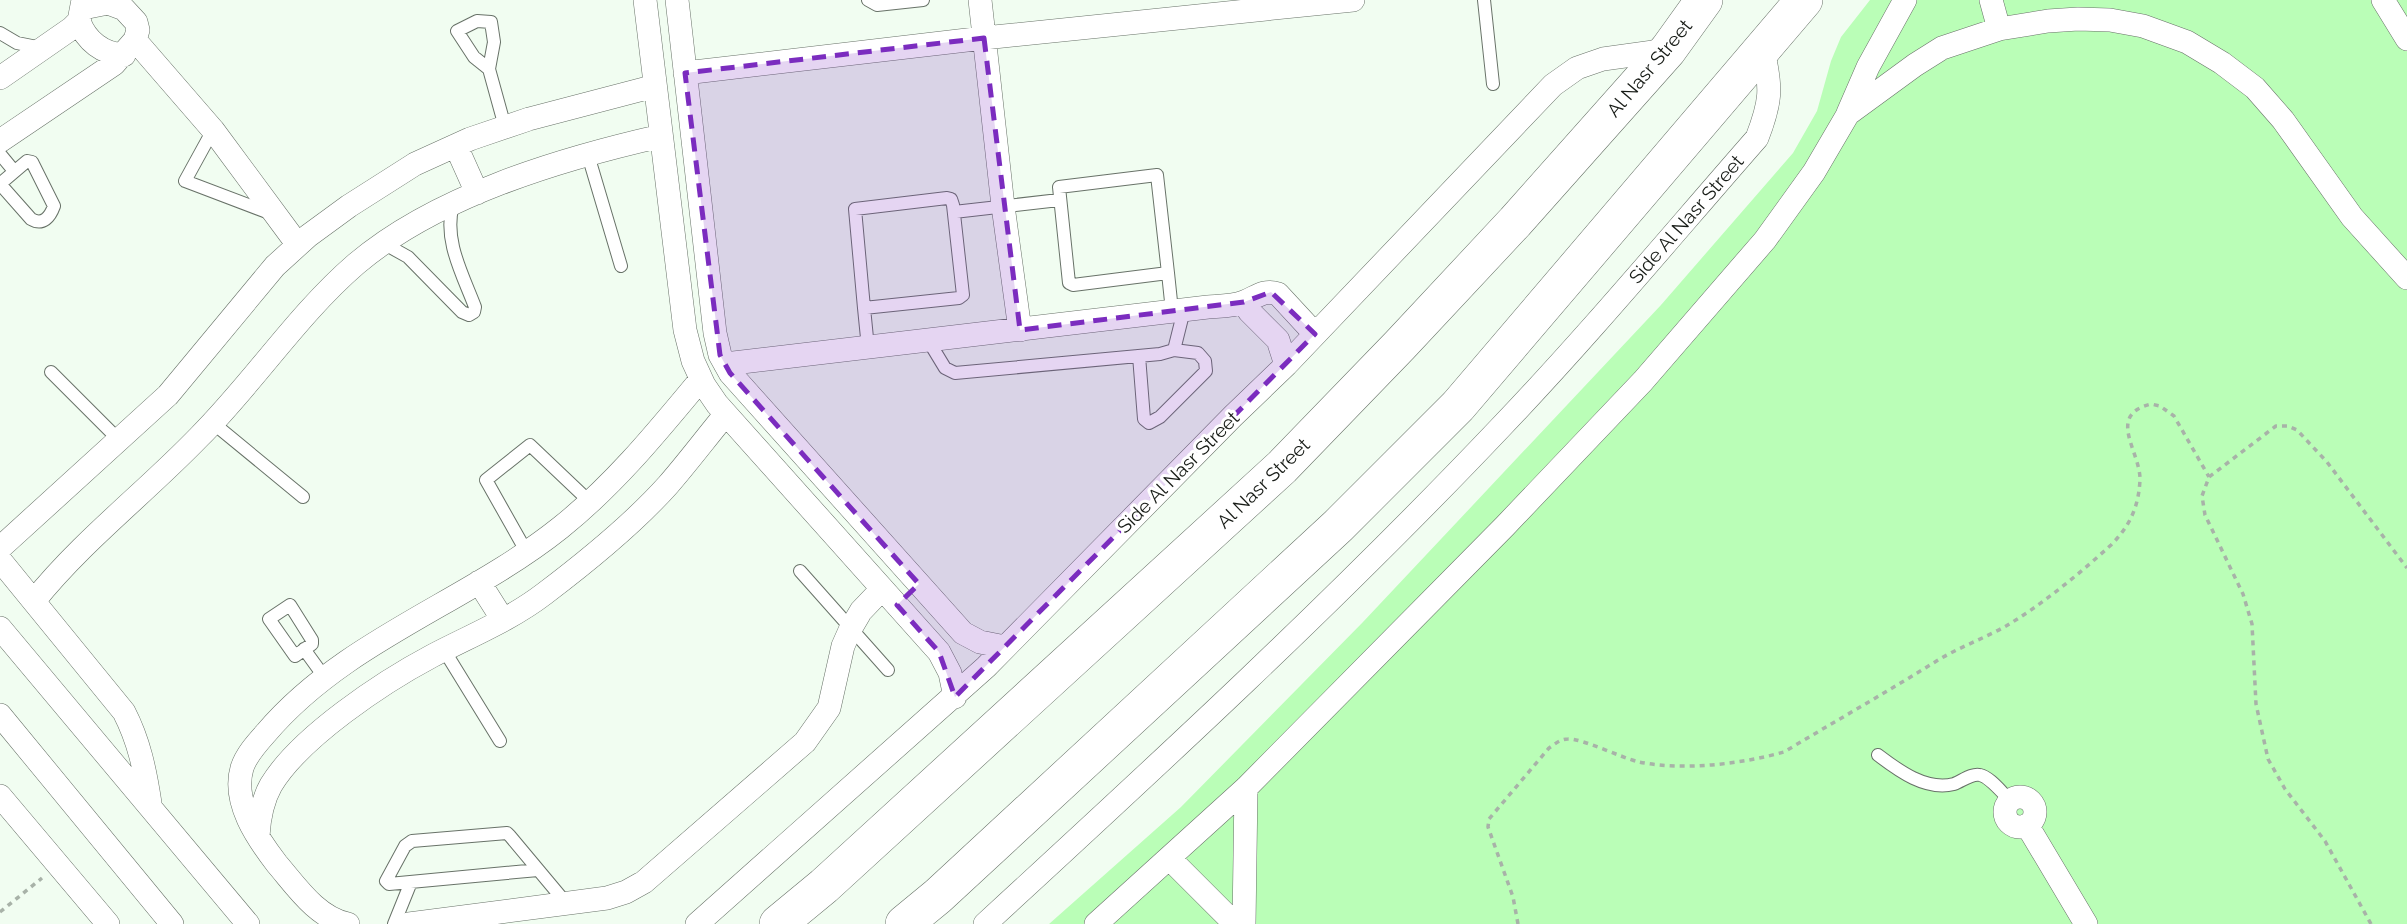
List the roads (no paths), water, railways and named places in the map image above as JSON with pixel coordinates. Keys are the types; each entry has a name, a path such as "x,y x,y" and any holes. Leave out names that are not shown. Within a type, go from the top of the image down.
{"main road":[{"name":"Al Nasr Street","path":"778,924 824,886 1282,467 1516,222 1668,50 1704,0"},
{"path":"904,924 1338,526 1458,406 1804,0"}],"street":[{"path":"645,0 685,330 701,379 725,415 939,652 950,673 955,696"},
{"path":"677,0 715,333 725,364 755,402 963,633 980,642 1005,647"},
{"path":"980,0 1020,330"},
{"path":"685,72 1280,4 1353,0"},
{"path":"1096,924 1245,788 1505,526 1643,381 1765,240 1814,173 1848,114 1868,67 1905,0"},
{"path":"1990,0 1999,29"},
{"path":"2383,0 2407,39"},
{"path":"0,78 45,48 82,10 96,4 133,8 138,30 130,48 0,141"},
{"path":"82,10 82,29 96,45 107,52 130,48"},
{"path":"1848,114 1942,48 1999,29 2048,21 2110,20 2143,26 2187,42 2222,63 2255,88 2283,120 2352,217 2407,278"},
{"path":"130,48 213,131 298,245"},
{"name":"Side Al Nasr Street","path":"697,924 955,696 1005,647 1286,365 1553,85 1577,68 1603,59 1668,50"},
{"name":"Side Al Nasr Street","path":"985,924 1127,793 1379,551 1501,428 1757,138 1768,109 1770,80 1763,51"},
{"path":"0,548 168,396 275,266 349,206 415,164 456,146 505,127 591,101 655,86"},
{"path":"34,601 57,572 213,423 327,292 383,243 477,193 528,173 662,136"},
{"path":"456,146 477,193"},
{"path":"725,364 1178,311 1244,302 1259,293 1271,292 1278,294 1315,334"},
{"path":"1244,302 1249,311 1279,340 1286,365"},
{"path":"348,924 325,914 305,898 258,836 242,801 242,767 253,748 279,718 345,662 479,582 558,530 631,462 701,379"},
{"path":"258,836 261,810 272,784 291,760 317,735 374,691 444,650 503,620 544,594 646,508 725,415"},
{"path":"0,560 124,712 134,731 143,760 150,805"},
{"path":"479,582 503,620"},
{"path":"409,924 607,898 644,882 805,742 829,708 844,646 850,628 861,611 919,584"},
{"path":"0,628 248,924"},
{"path":"0,715 172,924"},
{"path":"242,767 245,778 251,785 262,788 272,784"},
{"path":"1244,924 1245,788"},
{"path":"0,796 108,924"},
{"path":"2010,800 2020,796 2031,801 2035,811 2034,817 2027,825 2086,924"},
{"path":"1169,858 1235,924"}],"lane":[{"path":"868,0 877,5 923,0"},
{"path":"1484,0 1493,84"},
{"path":"0,33 18,43 45,48"},
{"path":"489,69 505,127"},
{"path":"213,131 185,181 277,216"},
{"path":"0,154 14,171"},
{"path":"587,155 621,266"},
{"path":"27,161 32,162 54,206 48,219 36,222 31,219 0,184 14,171 27,161"},
{"path":"1168,273 1073,285 1069,283 1059,187 1157,175 1168,273 1178,311 1174,350"},
{"path":"864,308 959,298 963,295 951,199 855,209 864,308 868,348"},
{"path":"954,212 1059,200"},
{"path":"383,243 408,257 462,312 469,315 475,307 450,236 453,205"},
{"path":"928,340 945,368 955,373 1139,356 1174,350 1198,353 1205,361 1206,371 1160,417 1149,423 1144,419 1139,356"},
{"path":"51,372 119,440"},
{"path":"213,423 303,497"},
{"path":"526,551 486,480 530,445 590,502"},
{"path":"800,571 888,670"},
{"path":"304,649 325,678"},
{"path":"444,650 500,741"},
{"path":"1878,755 1905,774 1936,786 1983,775 2010,800"},
{"path":"538,870 390,884 386,881 405,846 412,841 507,833 566,903"},
{"path":"394,924 411,882"}]}
